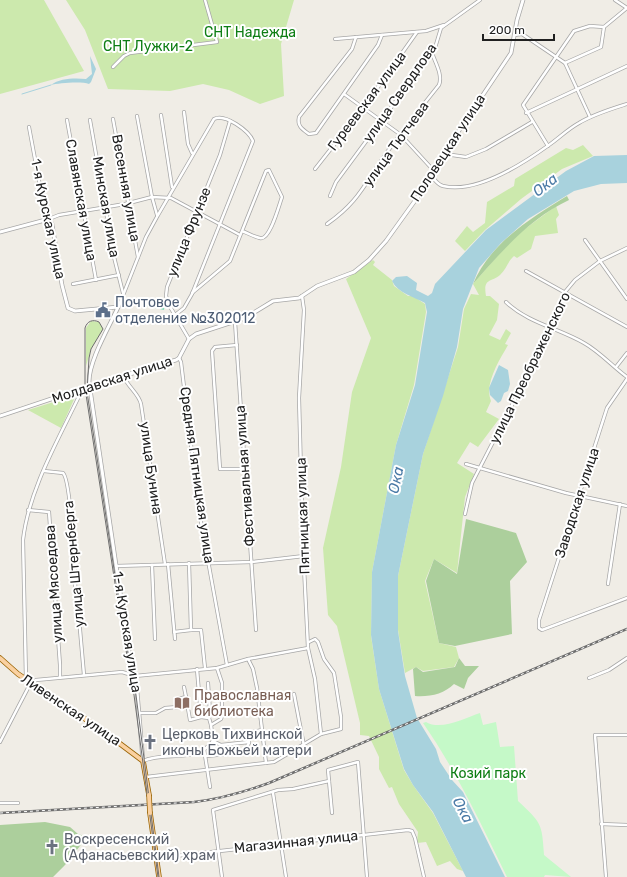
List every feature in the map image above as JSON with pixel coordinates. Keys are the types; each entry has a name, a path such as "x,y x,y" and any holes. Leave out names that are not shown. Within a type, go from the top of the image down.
{"main road":[{"name":"Ливенская улица","path":"0,658 25,679 103,731 143,761"},
{"name":"1-я Курская улица","path":"143,761 159,877"}],"street":[{"path":"113,67 124,56 130,53 217,42 205,0"},
{"path":"335,39 426,31 444,25 480,0"},
{"name":"Половецкая улица","path":"302,296 317,286 354,272 386,241 432,177 445,154 511,53 523,0"},
{"path":"565,63 601,47 604,28 627,8 615,0"},
{"name":"улица Свердлова","path":"330,196 336,182 435,48 441,28 444,25"},
{"path":"548,146 523,105 576,29 590,26 604,28"},
{"name":"Гуреевская улица","path":"316,169 363,108 417,32"},
{"path":"514,35 522,34 565,63 578,88 584,106 590,117"},
{"path":"356,37 352,49 299,117 299,126 309,134 312,135 316,133 378,46 382,35"},
{"name":"улица Тютчева","path":"326,224 339,216 358,197 383,158 440,82 439,71 432,52"},
{"path":"526,112 627,66"},
{"path":"344,94 401,135 434,172"},
{"path":"432,177 443,186 459,187 480,183 508,171 548,146 578,123 590,117 627,104"},
{"path":"184,112 188,144 192,154"},
{"path":"161,115 172,187"},
{"path":"137,116 152,198 158,215"},
{"path":"120,303 138,258 172,187 214,119 219,117 228,119 240,126 251,136 253,142 192,294 184,308 175,315"},
{"name":"Весенняя улица","path":"113,119 138,258"},
{"name":"Славянская улица","path":"67,120 96,280"},
{"name":"Минская улица","path":"90,120 123,294"},
{"name":"улица Фрунзе","path":"189,339 166,299 167,287 220,155 230,121"},
{"path":"445,154 466,158 486,149 532,122"},
{"name":"1-я Курская улица","path":"29,127 48,219 52,224 67,306 70,310 75,311 118,307"},
{"path":"192,294 230,261 240,235 266,171 269,170 282,196 275,218 267,236 264,238 261,239 242,231"},
{"path":"0,232 59,215 152,198 168,198 177,200 240,235"},
{"path":"585,240 627,299"},
{"name":"улица Преображенского","path":"466,514 472,483 535,360 565,292 575,280 600,261 627,248"},
{"path":"526,271 627,326"},
{"path":"73,284 119,275"},
{"path":"189,339 196,334 235,322 273,302 295,300 302,296"},
{"name":"Пятницкая улица","path":"302,296 304,310 299,398 304,556 309,642 308,648 315,679 321,734"},
{"path":"506,302 524,316 591,347 627,378"},
{"name":"1-я Курская улица","path":"120,303 96,353 90,373 89,387 128,646 135,676 140,713 143,761"},
{"name":"Фестивальная улица","path":"235,322 256,630"},
{"name":"Молдавская улица","path":"0,416 172,361 179,358 189,339"},
{"path":"237,346 213,348 216,409 220,469 245,469"},
{"path":"616,367 627,353"},
{"name":"Средняя Пятницкая улица","path":"179,358 181,362 190,430 198,511 227,664"},
{"name":"улица Бунина","path":"124,377 127,384 140,400 141,404 167,564 174,640"},
{"name":"Заводская улица","path":"627,378 607,408 539,620 539,628 542,630 627,598"},
{"path":"25,679 27,674 23,540 28,510 34,493 82,390"},
{"path":"466,464 579,496 627,506"},
{"name":"улица Штернберга","path":"44,471 63,473 66,479 71,514 75,597 84,675"},
{"path":"608,584 620,504"},
{"name":"улица Мясоедова","path":"28,510 49,512 60,677"},
{"path":"116,566 252,562 304,556"},
{"path":"189,563 191,630"},
{"path":"152,565 155,639"},
{"path":"174,632 200,630 205,668"},
{"path":"146,777 274,762 304,746 321,734 342,727 334,674 324,659 318,642 315,639 309,642"},
{"path":"0,742 31,683 36,680 122,672 135,676 217,668 248,659 308,648"},
{"path":"588,678 609,670 627,658"},
{"path":"248,659 253,669 257,688 266,762"},
{"path":"211,725 221,719 222,716 222,683 217,668"},
{"path":"197,669 201,717"},
{"path":"208,683 209,718 213,741"},
{"path":"184,687 190,720 201,717 209,718"},
{"path":"294,694 304,746"},
{"path":"140,713 156,713 165,708 178,707 178,700 186,697"},
{"path":"206,756 239,753 244,750 249,742 249,733 262,730"},
{"path":"606,877 595,735 627,735"},
{"path":"213,741 221,745 249,742"},
{"path":"143,761 192,755 204,749 213,741"},
{"path":"204,749 210,787"},
{"path":"332,813 328,770 358,762 367,877"},
{"path":"222,877 213,810 273,793 278,790 294,789 329,781"},
{"path":"273,793 286,877"},
{"path":"0,803 18,803"},
{"path":"601,824 627,825"},
{"name":"Магазинная улица","path":"156,859 408,830 412,831 424,877"}],"green space":[{"path":"0,0 44,0 84,71 0,94"},
{"name":"СНТ Лужки-2","path":"66,0 294,0 281,44 284,96 260,104 229,90 203,84 170,91 108,89 85,30"},
{"path":"583,145 593,156 562,169 521,199 485,230 465,251 455,241 467,226 473,232 485,223 487,202 514,186 515,179 566,148 573,150"},
{"path":"567,196 569,200 541,216 529,226 506,248 473,284 480,269 501,244 526,223"},
{"path":"556,206 559,215 556,219 558,233 535,236 531,249 517,258 514,256 500,275 486,284 486,296 490,296 499,304 497,320 489,335 500,340 506,329 511,333 505,344 508,345 494,373 489,387 491,401 486,412 499,419 478,447 470,442 457,463 474,474 465,497 457,573 434,559 425,581 439,643 456,647 459,658 454,667 423,671 416,667 405,673 398,630 398,576 423,454 458,347 464,309 471,294 479,295 473,284 514,237"},
{"path":"373,260 375,262 373,265 392,280 394,286 408,296 413,296 425,304 426,312 414,385 396,445 372,572 371,636 379,689 404,770 433,813 463,871 457,869 450,861 437,866 426,842 417,843 418,832 399,804 392,787 389,788 379,769 379,757 369,736 360,735 360,723 337,626 328,615 323,548 341,467 352,392 371,338 346,279"},
{"path":"143,297 165,302 164,310 142,305"},
{"path":"91,321 99,322 103,329 91,349 86,366 86,328"},
{"path":"76,395 61,428 28,410"},
{"path":"466,519 516,533 527,562 510,581 512,634 455,646 439,643 426,581 434,559 457,574"},
{"path":"459,658 465,666 479,666 468,678 464,689 454,684 446,690 436,694 415,696 413,669 416,667 423,672 455,667"},
{"name":"Козий парк","path":"480,713 483,725 496,722 500,747 514,746 518,801 539,824 544,855 571,877 545,875 544,877 507,877 458,779 423,723 426,722 439,725 453,723"},
{"path":"45,822 70,827 78,834 87,837 65,865 53,877 0,877 0,825"}],"water":[{"path":"90,56 96,69 89,84 76,82 51,85 63,80 86,79 92,74"},
{"name":"Ока","path":"627,155 627,183 601,184 574,191 528,219 501,243 479,268 463,309 457,347 443,396 423,454 398,576 398,631 405,676 417,718 436,749 440,762 452,780 463,792 505,877 466,877 433,812 413,785 404,769 379,689 371,635 372,572 396,445 415,385 427,312 425,303 402,292 392,281 396,277 407,276 417,283 416,290 428,296 432,293 435,284 486,230 566,171 594,156"},
{"path":"499,365 508,370 510,384 508,391 504,393 501,401 498,403 490,395 489,388"}],"waterway":[{"path":"22,94 51,85"}],"tram line":[{"path":"158,877 134,695 120,616 85,388 85,328 87,324 92,321 99,322 103,329 91,349 87,392 121,615 136,695 159,877"}],"railway":[{"path":"0,813 194,802 241,792 269,783 627,629"}],"place":[{"name":"Почтовое отделение №302012","path":"103,310"},
{"name":"Православная библиотека","path":"182,703"},
{"name":"Церковь Тихвинской иконы Божьей матери","path":"150,742"},
{"name":"Воскресенский (Афанасьевский) храм","path":"52,847"}],"park label":[{"name":"СНТ Надежда","path":"250,32"}]}
